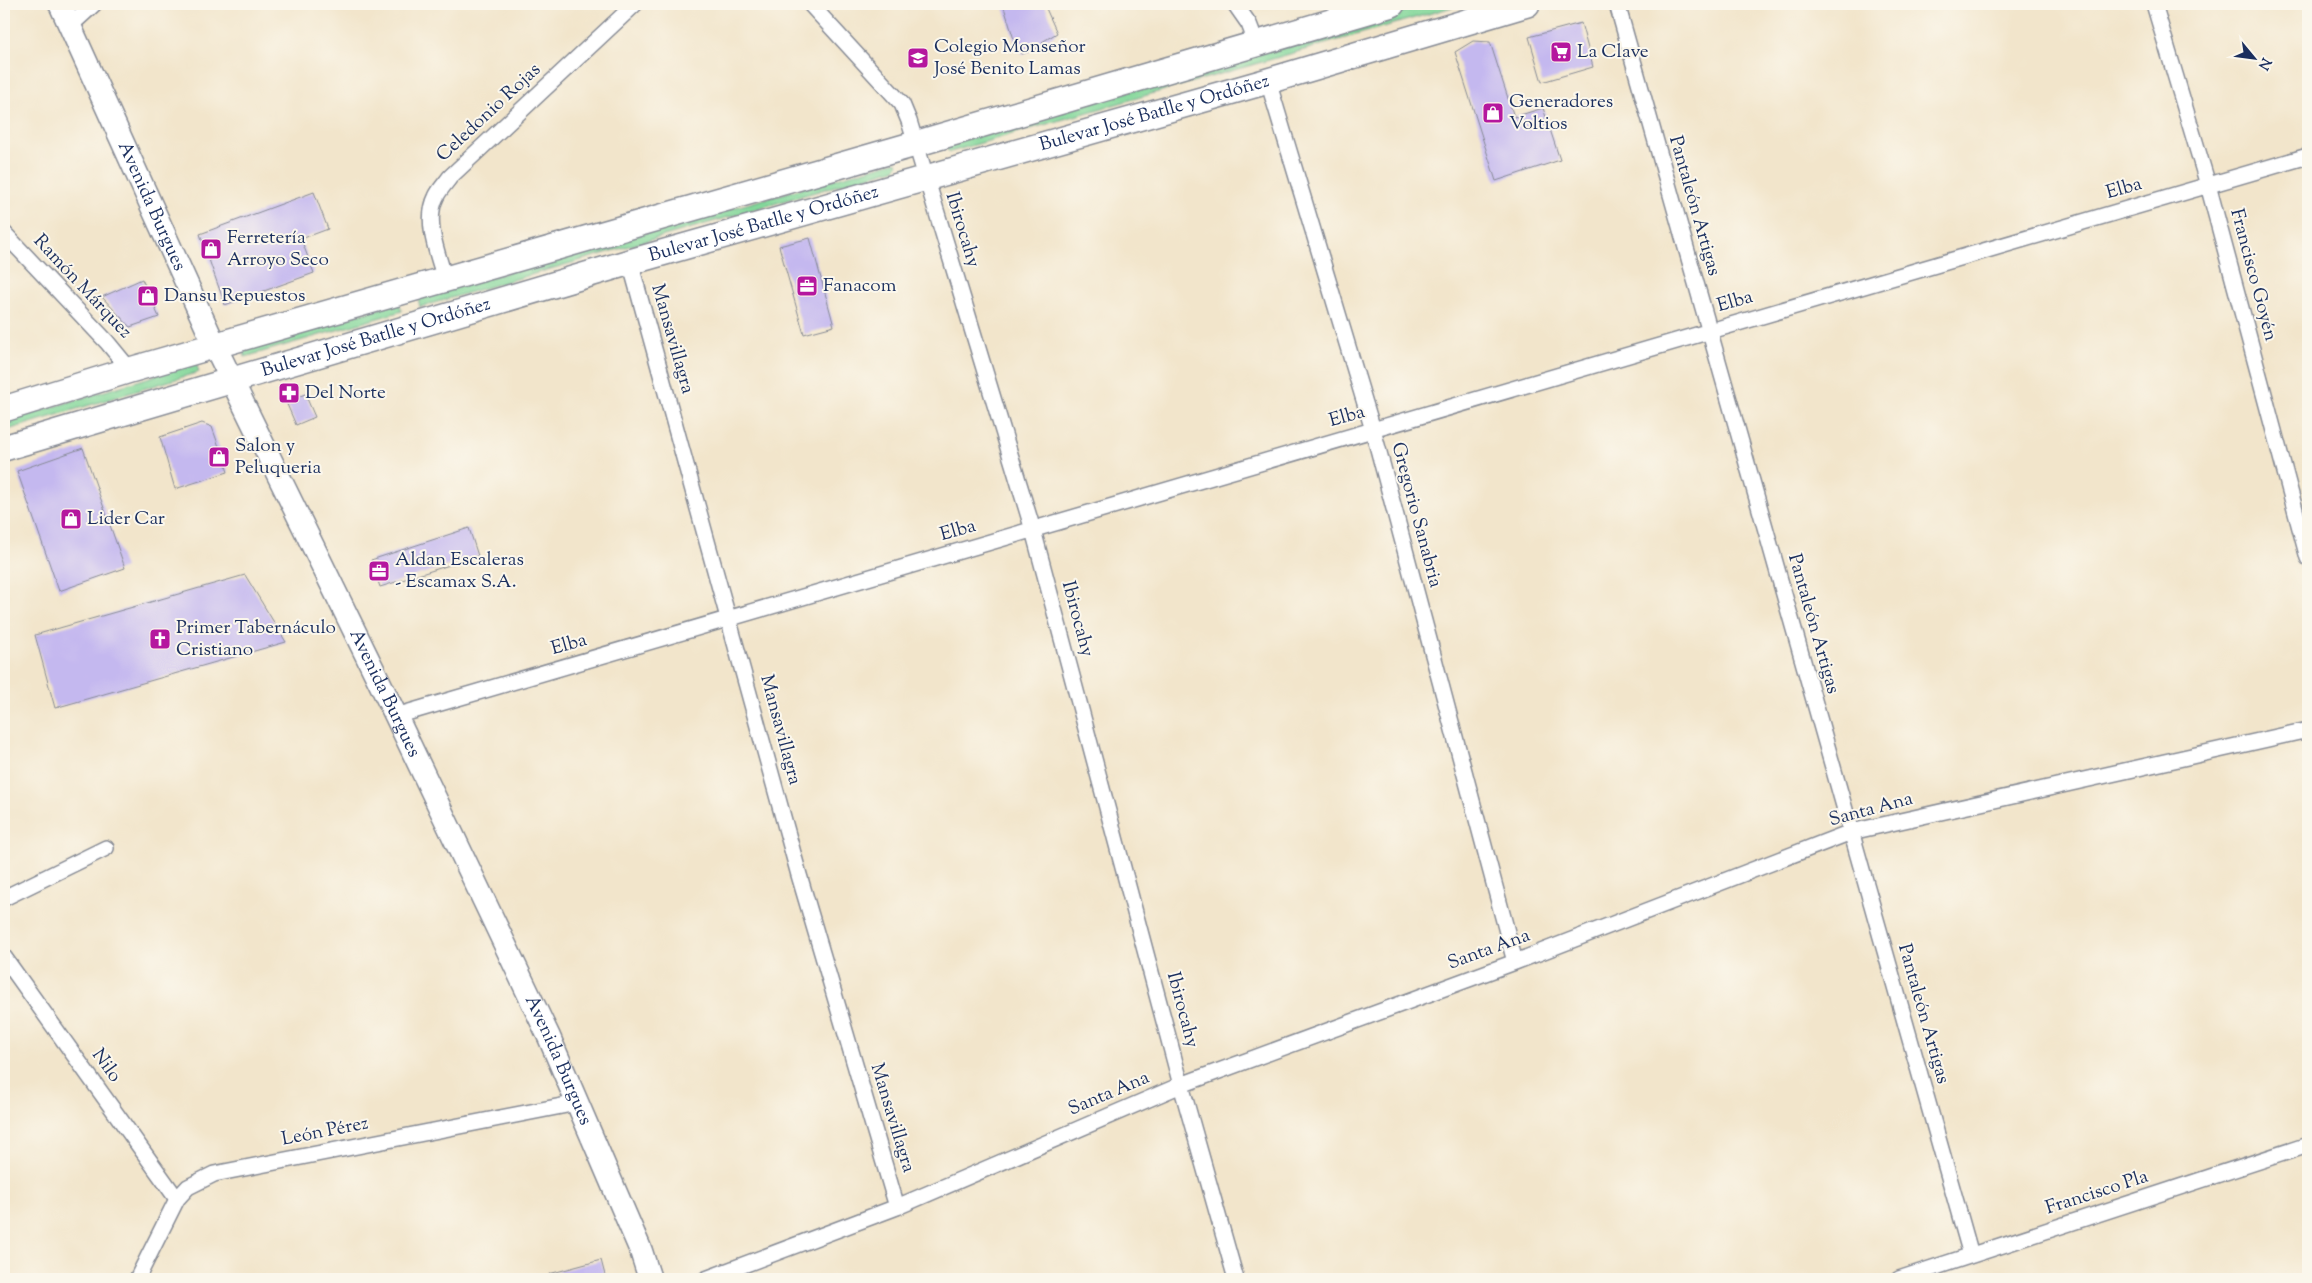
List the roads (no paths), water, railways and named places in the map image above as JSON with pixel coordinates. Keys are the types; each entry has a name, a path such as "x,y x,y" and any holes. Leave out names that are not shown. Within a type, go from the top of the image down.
{"main road":[{"name":"Bulevar José Batlle y Ordóñez","path":"4,409 130,370 916,144 1256,42 1392,4"},
{"name":"Bulevar José Batlle y Ordóñez","path":"4,448 630,262 1268,81 1527,4"}],"street":[{"name":"Avenida Burgues","path":"60,4 215,346 396,716 549,1036 641,1251 650,1279"},
{"path":"71,25 94,4"},
{"name":"Celedonio Rojas","path":"445,279 433,232 432,211 436,197 450,177 635,4"},
{"name":"Ibirocahy","path":"810,4 902,104 916,144 1033,530 1181,1085 1236,1279"},
{"path":"1235,4 1249,24 1256,42"},
{"name":"Pantaleón Artigas","path":"1617,4 1971,1256"},
{"name":"Francisco Goyén","path":"2154,4 2208,185 2308,558"},
{"name":"Gregorio Sanabria","path":"1268,81 1373,430 1515,962"},
{"name":"Elba","path":"396,716 2308,156"},
{"name":"Ramón Márquez","path":"4,232 107,342 130,370"},
{"name":"Mansavillagra","path":"630,262 730,619 799,875 898,1207"},
{"name":"Santa Ana","path":"706,1279 898,1207 1181,1085 1515,962 1851,832 2308,730"},
{"path":"4,898 106,848"},
{"name":"Nilo","path":"4,957 177,1199"},
{"name":"León Pérez","path":"137,1279 177,1199 188,1187 214,1174 577,1102"},
{"name":"Francisco Pla","path":"1899,1279 2308,1144"}],"place":[{"name":"La Clave","path":"1561,52"},
{"name":"Colegio Monseñor José Benito Lamas","path":"918,58"},
{"name":"Generadores Voltios","path":"1493,113"},
{"name":"Ferretería Arroyo Seco","path":"211,249"},
{"name":"Fanacom","path":"807,286"},
{"name":"Dansu Repuestos","path":"148,296"},
{"name":"Del Norte","path":"289,393"},
{"name":"Salon y Peluqueria","path":"219,457"},
{"name":"Lider Car","path":"71,519"},
{"name":"Aldan Escaleras - Escamax S.A.","path":"379,571"},
{"name":"Primer Tabernáculo Cristiano","path":"160,639"}]}
